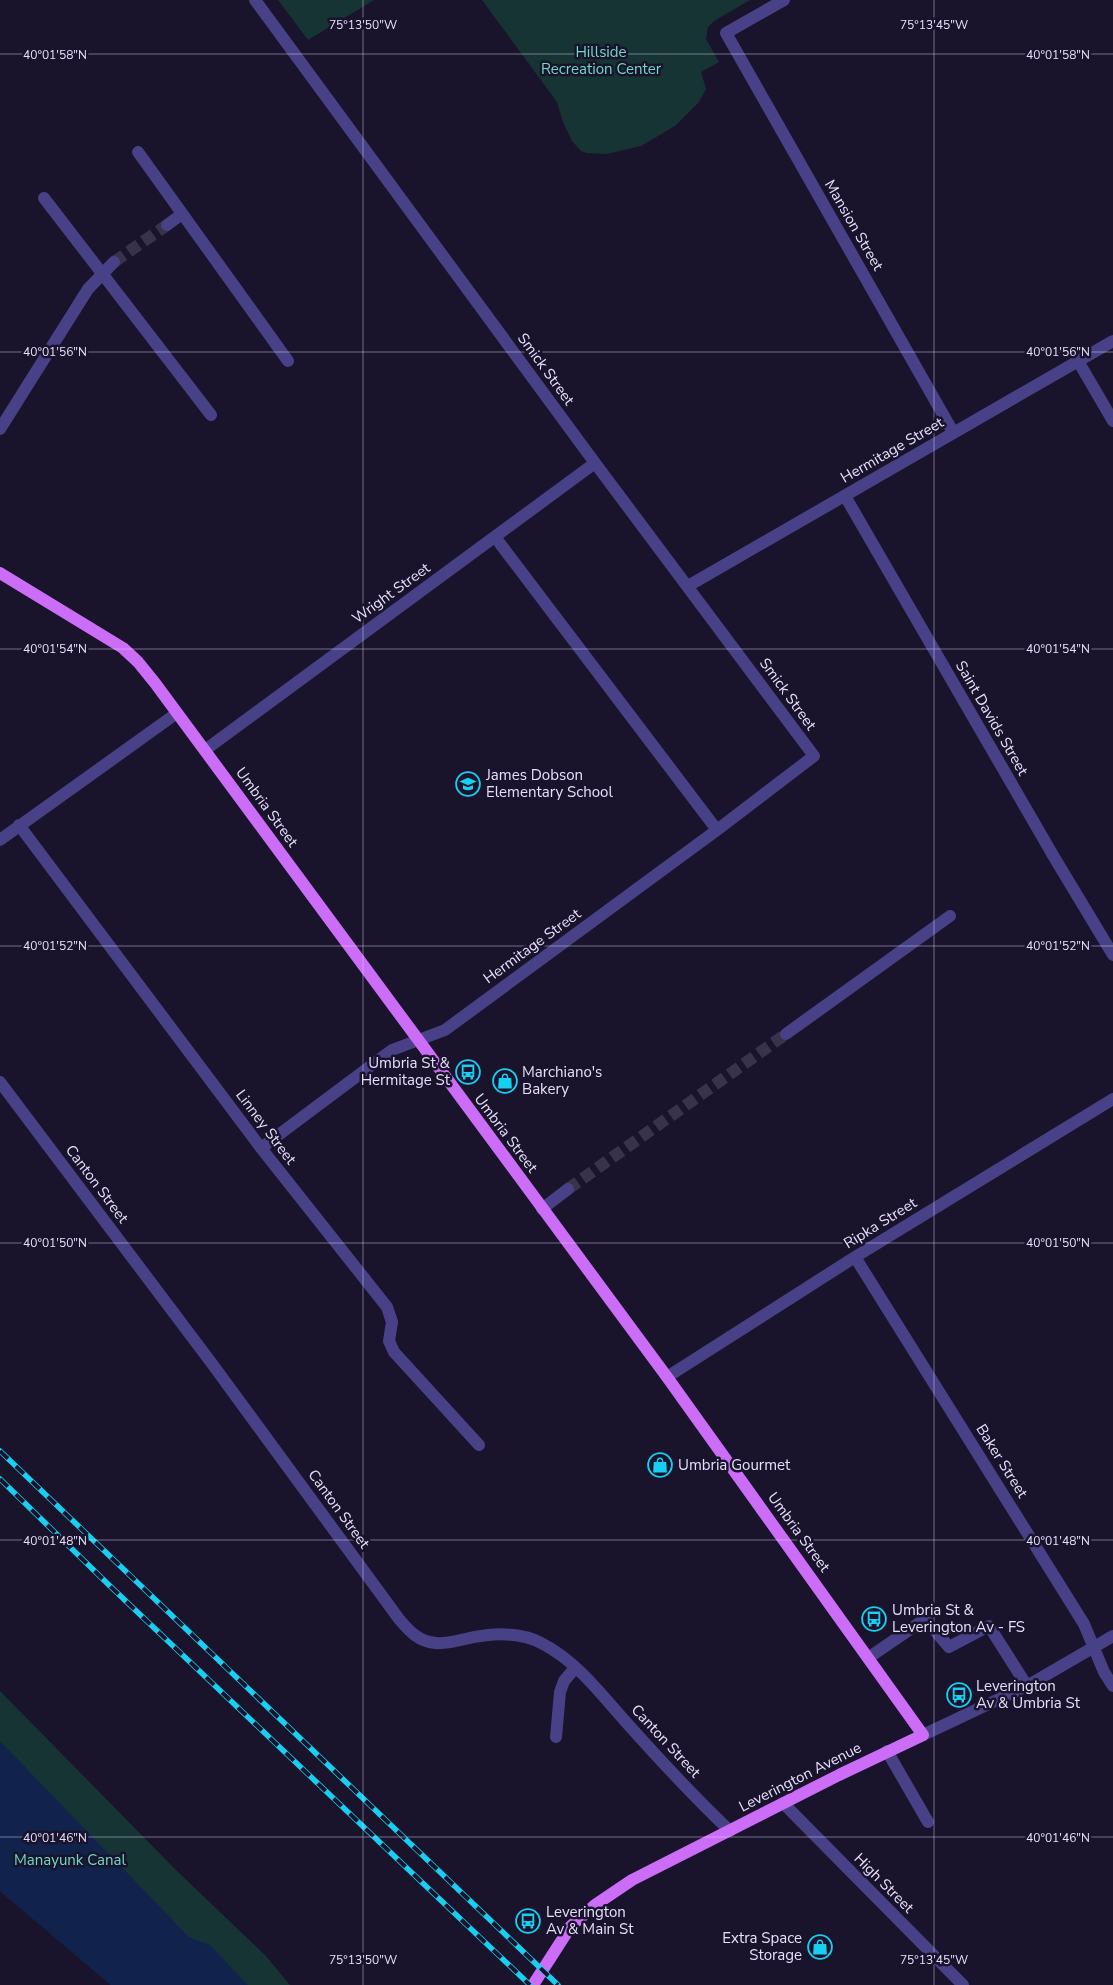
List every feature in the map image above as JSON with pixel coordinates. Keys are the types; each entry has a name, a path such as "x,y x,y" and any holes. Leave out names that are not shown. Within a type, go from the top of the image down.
{"main road":[{"name":"Umbria Street","path":"0,573 123,648 138,662 205,750 667,1377 923,1736"},
{"name":"Leverington Avenue","path":"533,1985 571,1926 595,1904 632,1880 887,1751 923,1736"}],"street":[{"name":"Smick Street","path":"255,0 595,463 814,756"},
{"name":"Mansion Street","path":"784,0 726,34 953,432"},
{"path":"138,152 288,361"},
{"path":"44,198 211,415"},
{"path":"167,226 182,214"},
{"path":"0,429 88,289 114,262"},
{"name":"Hermitage Street","path":"688,586 1113,341"},
{"path":"1078,361 1113,421"},
{"name":"Wright Street","path":"205,750 595,463"},
{"name":"Saint Davids Street","path":"845,496 1054,857 1113,955"},
{"path":"495,537 717,830"},
{"path":"0,840 177,713"},
{"name":"Hermitage Street","path":"261,1148 392,1050 444,1030 717,830 814,756"},
{"name":"Linney Street","path":"19,825 261,1148 387,1307 392,1322 389,1341 394,1352 479,1445"},
{"path":"786,1034 950,916"},
{"name":"Canton Street","path":"0,1082 214,1365 398,1619 411,1633 420,1639 436,1644 490,1634 525,1637 554,1650 575,1668 679,1780 730,1831"},
{"name":"Ripka Street","path":"667,1377 855,1257 1113,1099"},
{"path":"542,1209 568,1189"},
{"name":"Baker Street","path":"855,1257 1084,1624 1104,1672 1113,1686"},
{"path":"868,1658 925,1619 949,1647 988,1626 1027,1686"},
{"name":"Leverington Avenue","path":"923,1736 1027,1686 1113,1636"},
{"path":"556,1737 560,1692 564,1681 575,1668"},
{"path":"887,1751 928,1822"},
{"name":"High Street","path":"783,1803 963,1985"}],"green space":[{"path":"278,0 374,0 308,40"},
{"name":"Hillside Recreation Center","path":"482,0 750,0 714,21 708,27 706,39 719,62 701,72 706,89 699,102 675,126 641,146 607,154 581,151 572,141 563,122 557,102"},
{"name":"Manayunk Canal","path":"0,1691 175,1869 265,1955 290,1985 111,1985 0,1891"}],"water":[{"name":"Manayunk Canal","path":"0,1741 189,1937 208,1943 248,1985 111,1985 0,1891"}],"tunnel":[{"path":"114,262 167,225"},
{"path":"568,1189 786,1034"}],"railway":[{"path":"0,1451 558,1985"},
{"path":"0,1479 530,1985"}],"place":[{"name":"James Dobson Elementary School","path":"468,784"},
{"name":"Umbria St & Hermitage St","path":"468,1072"},
{"name":"Marchiano's Bakery","path":"505,1081"},
{"name":"Umbria Gourmet","path":"660,1465"},
{"name":"Umbria St & Leverington Av - FS","path":"874,1619"},
{"name":"Leverington Av & Umbria St","path":"959,1695"},
{"name":"Leverington Av & Main St","path":"528,1921"},
{"name":"Extra Space Storage","path":"820,1947"}]}
